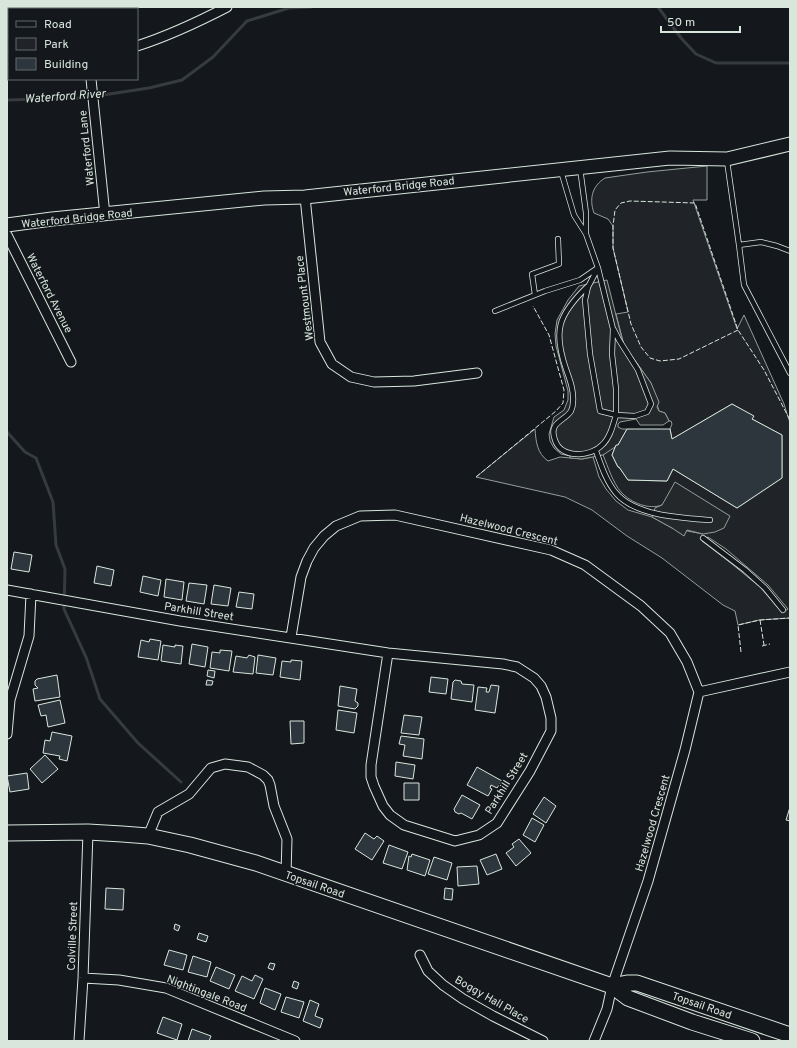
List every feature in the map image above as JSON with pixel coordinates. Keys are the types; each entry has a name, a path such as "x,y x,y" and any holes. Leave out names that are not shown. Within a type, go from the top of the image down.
{"main road":[{"name":"Waterford Bridge Road","path":"7,225 52,219 105,215 264,198 305,196 670,158 726,159 790,144"},
{"name":"Topsail Road","path":"7,833 88,832 148,836 190,845 256,863 612,986 628,998 692,1022 752,1041"},
{"name":"Topsail Road","path":"612,986 626,983 637,983 790,1035"}],"street":[{"path":"138,46 156,40 200,21 227,7"},
{"name":"Waterford Lane","path":"91,80 105,215"},
{"name":"Westmount Place","path":"305,196 320,342 332,364 351,377 374,382 414,381 477,372"},
{"name":"Waterford Avenue","path":"7,235 71,362"},
{"name":"Hazelwood Crescent","path":"291,637 301,577 314,548 324,536 336,526 360,516 395,515 551,550 585,565 641,606 670,633 687,662 699,692 685,750 648,881 612,986 608,1009 594,1041"},
{"name":"Parkhill Street","path":"7,590 180,621 388,653 503,664 517,667 534,678 541,686 551,718 551,731 530,771 497,823 479,835 470,839 455,841 404,825 390,815 378,796 371,777 371,765 388,653"},
{"path":"8,734 10,700 29,636 31,594"},
{"path":"699,692 790,672"},
{"path":"148,836 158,812 188,794 212,768 225,764 248,767 263,775 268,780 270,785 274,806 287,839 286,874"},
{"name":"Colville Street","path":"79,1041 83,978 88,832"},
{"name":"Boggy Hall Place","path":"420,955 428,971 453,992 493,1016 543,1041"},
{"name":"Nightingale Road","path":"83,978 119,980 166,988 295,1041"}],"lane":[{"path":"726,159 744,285 790,373"},
{"path":"580,167 586,213 586,234"},
{"path":"560,170 574,215 586,234 598,268 613,329 638,370 651,404 647,412 635,416 616,415 600,411 596,392 585,300 588,287 598,268"},
{"path":"536,295 532,274 559,264 558,239"},
{"path":"739,246 761,242 790,251"},
{"path":"495,311 580,280 598,268"},
{"path":"588,287 568,308 561,322 559,337 561,352 573,391 573,403 571,411 557,422 554,432 555,441 561,449 570,454 596,451 603,444 610,433 616,415 616,389 612,354 613,329"},
{"path":"596,451 610,485 617,494 636,507 667,516 710,520"},
{"path":"703,538 745,570 765,588 783,610"}],"green space":[{"path":"707,166 707,200 693,200 737,329 744,315 784,404 790,423 790,618 759,620 738,625 735,611 723,605 662,558 627,536 592,510 565,497 476,477 535,429 539,451 548,461 560,457 582,459 593,457 599,477 606,489 616,501 628,510 652,517 672,528 703,534 662,505 652,507 646,506 625,496 611,475 603,455 616,445 612,455 618,467 628,480 667,481 673,469 737,508 782,478 782,435 752,419 753,416 732,404 672,439 670,429 672,424 671,421 669,421 665,413 659,411 651,383 624,345 616,314 628,312 613,248 613,226 608,219 594,213 592,198 594,189 605,178","holes":["708,537 726,549 768,585 788,609 783,612 779,609 760,587 702,541"]}],"shaded area":[{"path":"607,280 624,345 651,383 659,402 657,407 659,411 665,413 669,421 663,425 640,425 636,419 620,422 618,427 627,429 618,445 603,455 582,459 570,458 570,456 561,454 554,448 550,441 549,434 554,417 564,410 568,400 568,391 556,346 555,334 557,320 568,300 579,286"},
{"path":"675,482 730,516 724,528 715,532 703,534 687,530 684,536 652,517 655,508 662,505"}],"building":[{"path":"732,404 754,416 752,419 782,435 782,478 737,508 673,469 667,481 628,480 618,467 612,455 616,445 618,445 627,429 670,429 672,439"},
{"path":"14,552 32,555 29,572 11,569"},
{"path":"97,566 114,570 111,586 94,583"},
{"path":"143,576 161,580 158,596 140,592"},
{"path":"166,579 184,582 182,600 164,597"},
{"path":"189,583 207,585 204,604 186,601"},
{"path":"214,585 231,588 228,606 211,604"},
{"path":"239,592 254,594 252,609 236,607"},
{"path":"150,639 161,641 158,660 138,657 141,640 149,642"},
{"path":"192,644 208,647 205,667 189,664"},
{"path":"163,645 175,647 175,645 183,646 181,664 161,661"},
{"path":"220,650 232,651 229,671 210,668 212,652 220,653"},
{"path":"249,655 255,657 253,674 233,672 236,656 247,658"},
{"path":"258,655 276,658 273,675 256,673"},
{"path":"291,660 302,661 300,680 280,677 282,661 291,662"},
{"path":"208,670 215,671 214,678 207,676"},
{"path":"57,675 60,697 35,701 33,689 38,688 35,685 35,681 37,679"},
{"path":"431,677 448,679 446,694 429,692"},
{"path":"207,680 213,681 212,685 206,685"},
{"path":"455,680 461,681 462,684 474,685 472,702 451,699 453,682"},
{"path":"491,685 499,686 495,713 475,710 478,687 487,688 486,692 489,692"},
{"path":"340,686 357,689 355,701 358,703 358,706 355,709 338,706"},
{"path":"60,700 65,723 48,727 46,715 41,716 38,705"},
{"path":"338,710 357,713 354,733 336,730"},
{"path":"404,715 422,717 419,735 401,733"},
{"path":"290,721 304,721 304,743 291,744"},
{"path":"52,732 72,736 67,761 59,759 60,756 43,753 45,740 50,741"},
{"path":"401,736 424,739 422,759 403,756 405,745 399,744"},
{"path":"45,755 58,769 42,783 30,769"},
{"path":"396,762 415,765 413,779 395,776"},
{"path":"477,767 502,781 497,788 491,785 490,788 492,789 488,796 467,785"},
{"path":"27,773 29,789 10,792 7,776"},
{"path":"404,783 419,783 419,800 404,800"},
{"path":"462,795 480,805 472,819 461,813 459,814 455,812 454,809"},
{"path":"544,797 556,806 546,823 533,814"},
{"path":"790,807 790,821 786,820"},
{"path":"532,818 544,825 535,842 523,835"},
{"path":"365,833 374,839 377,836 384,841 372,860 355,849"},
{"path":"519,839 531,853 516,866 506,853 514,847 512,844"},
{"path":"389,845 408,852 402,869 383,863"},
{"path":"412,854 430,860 425,876 407,870 409,856 411,857"},
{"path":"496,854 502,869 487,875 480,860"},
{"path":"434,857 452,863 447,880 428,874"},
{"path":"477,866 479,884 458,886 457,867"},
{"path":"106,888 124,889 123,910 105,909"},
{"path":"445,888 453,889 452,900 444,899"},
{"path":"175,924 180,926 178,931 174,929"},
{"path":"199,933 208,936 206,942 197,939"},
{"path":"169,950 187,955 183,970 164,965"},
{"path":"193,956 211,962 207,977 188,972"},
{"path":"270,963 275,964 273,970 268,968"},
{"path":"216,967 235,975 229,989 210,981"},
{"path":"255,975 263,979 254,999 235,991 242,976 252,981"},
{"path":"294,981 299,983 297,989 292,987"},
{"path":"265,988 281,994 275,1010 260,1003"},
{"path":"286,997 304,1002 299,1018 281,1012"},
{"path":"310,1000 319,1004 315,1016 323,1019 320,1028 303,1021"},
{"path":"163,1017 182,1024 177,1040 157,1033"},
{"path":"192,1029 211,1036 209,1041 188,1041"}],"waterway":[{"name":"Waterford River","path":"7,100 83,98 149,88 182,80 213,57 247,21 289,8 312,7"},
{"name":"Waterford River","path":"658,7 681,38 696,54 716,63 790,63"},
{"path":"7,432 25,452 36,458 53,502 56,545 65,569 64,609 86,657 100,699 138,743 181,782"}],"fence":[{"path":"738,330 679,359 660,361 650,358 641,347 631,324 613,248 615,210 621,203 630,201 695,203 738,330 764,370 790,420"},
{"path":"476,477 556,411 563,403 564,390 549,335 533,306"},
{"path":"741,652 738,625 760,620 790,618"},
{"path":"760,620 764,645"},
{"path":"762,646 770,644"}]}
